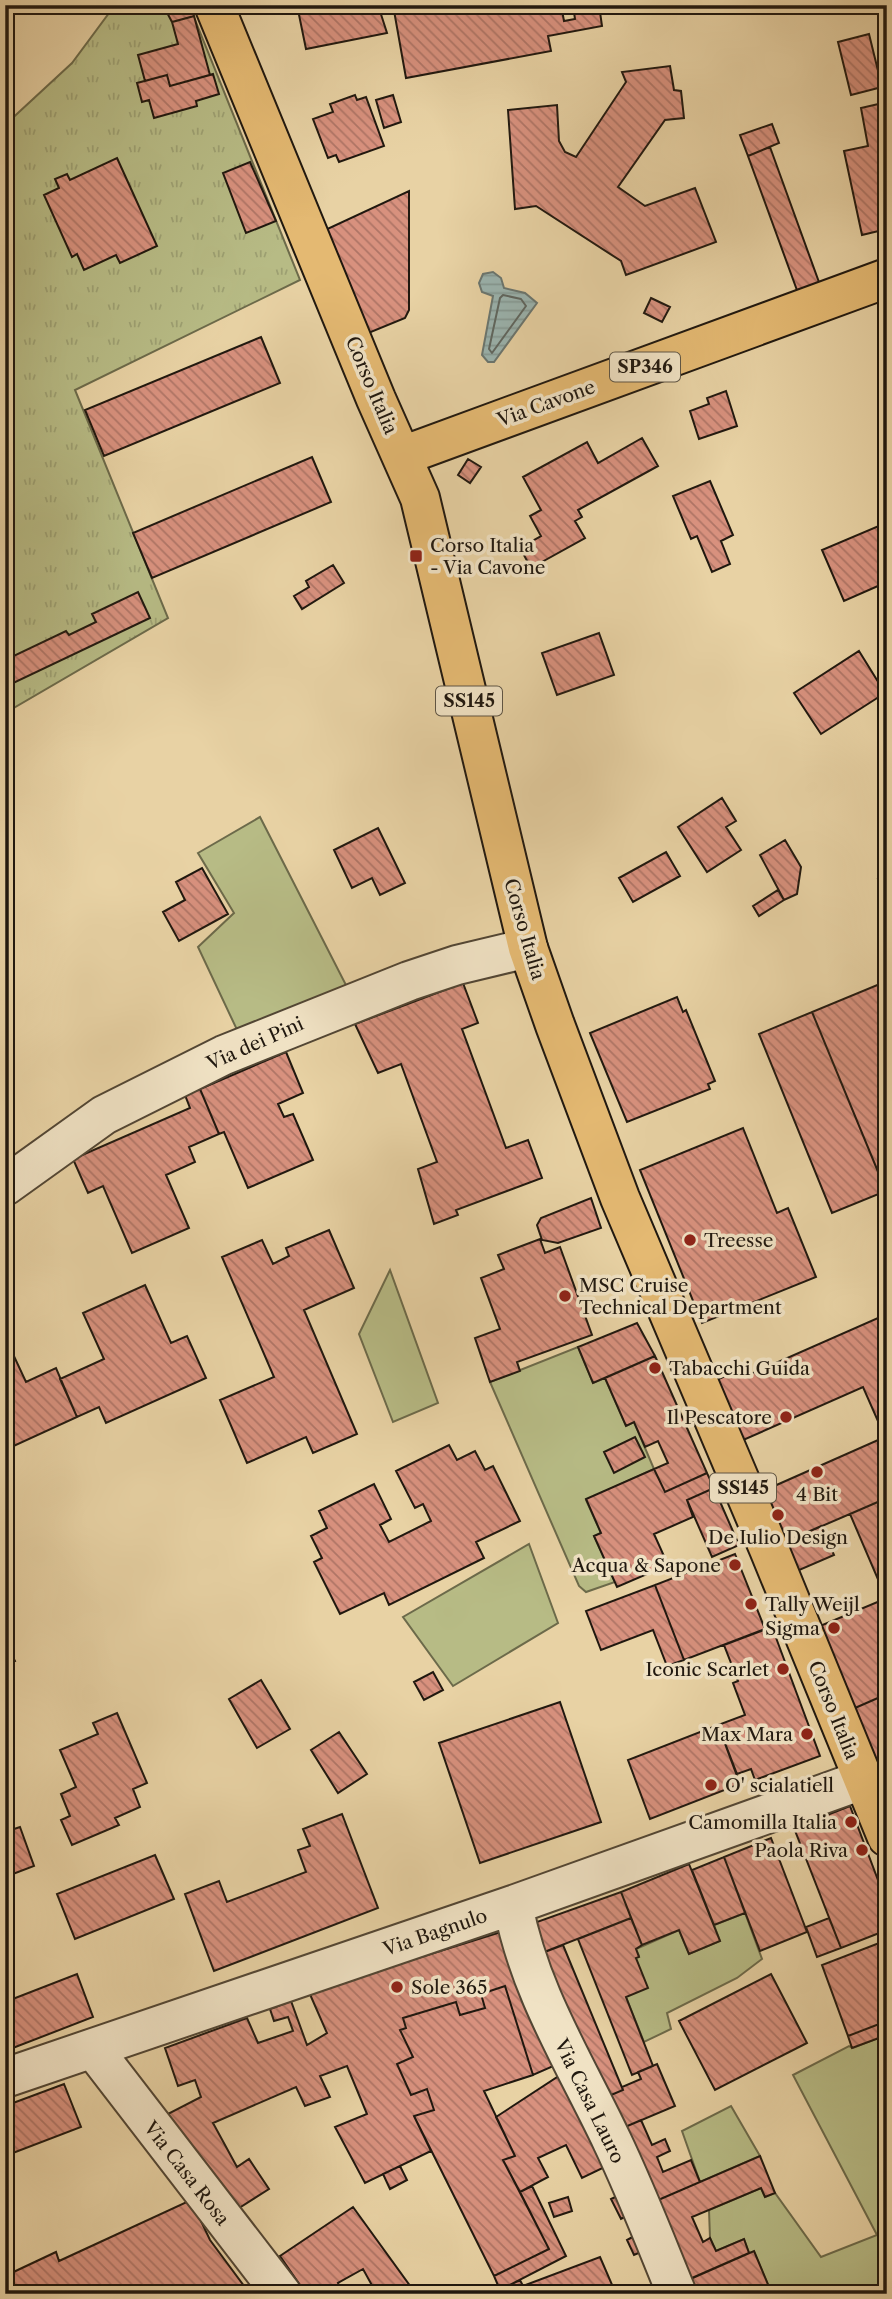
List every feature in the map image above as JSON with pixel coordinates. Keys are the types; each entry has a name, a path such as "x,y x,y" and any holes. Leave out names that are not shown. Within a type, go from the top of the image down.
{"main road":[{"name":"Corso Italia","path":"214,5 376,399 420,498 527,948 620,1198 769,1549 887,1837"},
{"name":"Via Cavone","path":"402,456 887,278"}],"street":[{"name":"Via dei Pini","path":"5,1186 104,1115 224,1055 409,981 457,965 527,948"},
{"name":"Via Bagnulo","path":"5,2078 94,2050 513,1905 862,1780"},
{"name":"Via Casa Lauro","path":"513,1905 539,1993 569,2061 612,2141 677,2294"},
{"name":"Via Casa Rosa","path":"94,2050 282,2294"}],"green space":[{"path":"115,5 189,5 300,280 75,390 168,618 5,713 5,125 72,63"},
{"path":"260,817 348,989 239,1034 198,947 234,913 198,853"},
{"path":"390,1270 438,1403 393,1422 359,1334"},
{"path":"578,1347 593,1383 605,1378 626,1426 634,1422 654,1469 586,1500 601,1533 594,1536 615,1582 586,1592 579,1586 490,1382"},
{"path":"529,1544 558,1623 453,1686 403,1617"},
{"path":"745,1913 762,1959 737,1978 667,2013 671,2029 644,2042 626,1997 636,1958 639,1956 636,1949 679,1930 689,1954 720,1941 714,1925"},
{"path":"878,2038 887,2061 887,2286 879,2289 881,2294 772,2294 754,2252 749,2253 744,2239 716,2251 710,2238 709,2210 761,2188 765,2197 775,2193 821,2257 877,2235 793,2075 849,2046 853,2048"},
{"path":"731,2106 760,2156 700,2182 682,2131"}],"water":[{"path":"493,272 501,278 504,288 525,293 537,303 494,362 488,362 482,355 493,296 482,292 479,283 483,274"}],"building":[{"path":"163,5 188,5 194,16 172,22"},
{"path":"297,5 378,5 387,33 306,49"},
{"path":"393,5 561,5 564,21 575,19 573,5 599,5 602,26 548,36 551,51 406,78"},
{"path":"194,16 210,75 170,86 167,75 145,81 138,55 178,44 172,22"},
{"path":"869,34 882,87 851,95 838,42"},
{"path":"670,66 674,90 681,91 684,118 665,120 618,187 645,206 695,188 716,242 626,275 621,261 536,206 515,209 508,110 557,105 559,141 565,152 576,157 626,82 622,72"},
{"path":"213,74 219,94 196,101 197,106 154,118 149,100 142,102 137,83 167,75 170,86"},
{"path":"355,95 357,100 366,97 384,146 339,162 336,155 328,158 313,119 333,112 330,104"},
{"path":"393,95 401,122 384,128 376,100"},
{"path":"887,102 887,229 862,235 844,151 868,146 861,108"},
{"path":"772,124 779,143 748,156 740,135"},
{"path":"770,147 820,285 798,293 748,156"},
{"path":"117,158 157,246 120,263 116,255 84,270 77,254 72,257 44,195 59,188 55,179 67,174 70,180"},
{"path":"250,162 276,221 246,233 223,173"},
{"path":"409,191 409,310 405,318 366,334 323,231"},
{"path":"651,298 670,307 662,322 644,313"},
{"path":"261,337 280,383 104,456 85,410"},
{"path":"726,391 737,426 699,439 690,411 709,404 707,398"},
{"path":"5,429 13,448 5,451"},
{"path":"642,438 658,466 578,510 582,517 575,521 585,538 531,568 520,548 541,536 530,516 541,510 523,477 587,442 598,463"},
{"path":"312,457 331,502 152,578 133,533"},
{"path":"468,459 481,467 470,483 458,475"},
{"path":"710,481 733,535 721,541 730,564 712,572 697,536 691,539 673,496"},
{"path":"881,525 887,539 887,582 844,601 822,550"},
{"path":"333,565 344,583 302,609 294,596 309,587 306,581"},
{"path":"138,592 150,618 7,686 5,660 66,631 69,635 96,622 92,614"},
{"path":"599,633 614,675 557,695 542,653"},
{"path":"859,651 885,693 821,734 794,693"},
{"path":"722,798 736,821 726,827 741,850 707,872 678,827"},
{"path":"378,828 405,883 380,895 372,878 352,888 334,850"},
{"path":"785,840 801,867 797,894 784,900 760,855"},
{"path":"666,852 680,876 633,902 619,878"},
{"path":"202,868 228,914 179,941 163,912 185,900 176,882"},
{"path":"887,875 887,898 886,898 878,879"},
{"path":"778,890 784,900 759,916 753,906"},
{"path":"887,981 887,1191 886,1191 812,1012"},
{"path":"463,983 478,1023 462,1029 506,1148 528,1140 542,1178 456,1210 458,1215 434,1224 418,1169 437,1162 401,1064 378,1073 355,1024"},
{"path":"677,997 683,1012 686,1010 715,1081 708,1084 710,1089 627,1122 590,1033"},
{"path":"812,1012 886,1191 832,1213 759,1034"},
{"path":"286,1052 303,1093 278,1104 284,1117 293,1114 313,1160 248,1188 224,1132 219,1134 200,1089"},
{"path":"200,1089 219,1134 189,1147 195,1162 166,1175 189,1228 132,1253 103,1186 88,1193 73,1159 190,1108 185,1095"},
{"path":"743,1128 777,1213 788,1208 816,1277 702,1323 640,1170"},
{"path":"591,1198 601,1228 558,1243 542,1240 537,1225 541,1218"},
{"path":"329,1230 354,1288 304,1310 357,1434 313,1453 306,1437 247,1463 220,1400 274,1377 222,1257 262,1240 273,1264 289,1256 286,1248"},
{"path":"540,1239 545,1253 560,1247 592,1335 517,1362 520,1371 490,1382 475,1338 500,1329 481,1278 504,1269 498,1255"},
{"path":"145,1285 171,1343 187,1336 206,1378 106,1423 99,1407 77,1417 60,1379 104,1359 83,1313"},
{"path":"887,1314 887,1498 785,1542 763,1491 885,1437 863,1387 741,1441 714,1381 741,1369 744,1377"},
{"path":"637,1323 655,1356 593,1383 578,1347"},
{"path":"5,1337 26,1382 56,1368 77,1417 5,1450"},
{"path":"655,1356 707,1473 665,1492 654,1469 668,1463 658,1441 645,1447 634,1422 626,1426 605,1378"},
{"path":"635,1437 645,1457 614,1473 604,1452"},
{"path":"449,1445 457,1460 475,1451 485,1470 493,1466 520,1521 476,1542 484,1558 389,1605 384,1593 340,1614 314,1562 322,1558 311,1536 327,1528 319,1511 374,1484 391,1519 380,1525 389,1542 431,1521 423,1504 415,1508 396,1471"},
{"path":"654,1469 665,1492 707,1473 714,1488 687,1500 693,1517 654,1534 668,1565 617,1587 594,1536 601,1533 586,1499"},
{"path":"714,1488 739,1545 712,1557 687,1500"},
{"path":"887,1498 887,1598 886,1598 850,1514"},
{"path":"821,1526 834,1555 797,1571 785,1542"},
{"path":"735,1554 765,1629 684,1660 655,1585"},
{"path":"655,1585 684,1660 667,1666 653,1630 601,1650 586,1611"},
{"path":"887,1598 887,1694 855,1708 820,1626"},
{"path":"772,1627 820,1756 755,1780 751,1769 737,1774 718,1725 745,1715 733,1683 738,1681 724,1645"},
{"path":"5,1642 15,1661 5,1666"},
{"path":"433,1672 443,1690 424,1700 414,1682"},
{"path":"261,1680 290,1729 257,1748 229,1699"},
{"path":"887,1694 887,1793 855,1708"},
{"path":"560,1702 601,1822 480,1863 439,1743"},
{"path":"117,1713 147,1783 133,1789 140,1807 115,1818 119,1825 72,1845 61,1820 70,1816 61,1794 76,1787 60,1750 98,1734 93,1723"},
{"path":"718,1725 740,1784 650,1819 628,1760"},
{"path":"339,1732 367,1774 338,1793 311,1750"},
{"path":"850,1806 887,1904 887,1930 841,1948 794,1828"},
{"path":"342,1814 378,1908 214,1971 185,1894 219,1881 227,1902 306,1872 298,1850 310,1846 303,1829"},
{"path":"20,1827 34,1866 5,1877 5,1832"},
{"path":"771,1838 807,1932 760,1951 724,1857"},
{"path":"155,1855 174,1899 75,1939 57,1894"},
{"path":"724,1857 745,1913 714,1925 692,1870"},
{"path":"689,1864 720,1941 689,1954 679,1930 642,1945 621,1892"},
{"path":"621,1892 631,1918 529,1958 520,1928"},
{"path":"631,1918 642,1945 636,1949 639,1957 636,1958 648,1988 626,1997 653,2066 632,2075 578,1939"},
{"path":"829,1918 841,1948 817,1957 806,1927"},
{"path":"514,1928 558,2064 533,2075 505,1986 481,1994 485,2008 460,2015 456,2002 403,2018 406,2028 400,2030 413,2057 397,2064 411,2095 427,2089 434,2110 414,2116 431,2151 365,2183 335,2127 367,2114 347,2066 320,2076 330,2097 305,2106 296,2087 213,2123 237,2167 249,2159 269,2189 236,2210 160,2118 201,2097 195,2080 178,2086 165,2048 247,2018 258,2043 293,2031 288,2017 274,2021 270,2009 291,2001 307,2045 327,2033 309,1992"},
{"path":"887,1940 887,2021 848,2036 822,1965"},
{"path":"563,1945 623,2090 597,2101 529,1958"},
{"path":"77,1974 93,2017 5,2051 5,2002"},
{"path":"771,1974 807,2043 715,2090 679,2021"},
{"path":"505,1986 533,2075 484,2091 515,2156 503,2160 549,2249 494,2276 414,2116 434,2110 427,2089 411,2095 397,2064 413,2057 400,2030 406,2028 403,2018 456,2002 460,2015 485,2008 481,1994"},
{"path":"887,2021 887,2035 852,2048 848,2036"},
{"path":"887,2035 887,2061 878,2038"},
{"path":"657,2064 675,2106 611,2133 597,2101 641,2079 638,2072"},
{"path":"568,2070 615,2162 582,2178 566,2145 538,2158 548,2177 520,2192 503,2160 515,2156 496,2117"},
{"path":"64,2084 81,2127 5,2156 5,2106"},
{"path":"641,2120 652,2145 665,2139 670,2151 657,2157 663,2172 691,2160 700,2182 642,2207 611,2133"},
{"path":"760,2156 775,2193 765,2197 761,2188 692,2217 703,2242 710,2238 716,2251 744,2239 749,2253 676,2285 642,2207"},
{"path":"400,2166 407,2180 390,2189 383,2174"},
{"path":"532,2186 566,2256 500,2290 494,2276 549,2249 520,2192"},
{"path":"626,2192 635,2212 621,2219 611,2199"},
{"path":"568,2197 572,2211 554,2217 549,2203"},
{"path":"191,2200 210,2240 250,2294 5,2294 5,2276 56,2252 59,2261"},
{"path":"353,2207 416,2294 365,2294 374,2289 363,2269 338,2283 344,2294 306,2294 280,2256"},
{"path":"638,2234 653,2247 634,2255 627,2240"},
{"path":"754,2251 772,2294 694,2294 688,2280"},
{"path":"600,2257 616,2294 492,2294 520,2280 523,2286"}],"place":[{"name":"Corso Italia - Via Cavone","path":"416,556"},
{"name":"Treesse","path":"690,1240"},
{"name":"MSC Cruise Technical Department","path":"565,1296"},
{"name":"Tabacchi Guida","path":"655,1368"},
{"name":"Il Pescatore","path":"786,1417"},
{"name":"4 Bit","path":"817,1472"},
{"name":"De Iulio Design","path":"778,1515"},
{"name":"Acqua & Sapone","path":"735,1565"},
{"name":"Tally Weijl","path":"751,1604"},
{"name":"Sigma","path":"834,1628"},
{"name":"Iconic Scarlet","path":"783,1669"},
{"name":"Max Mara","path":"807,1734"},
{"name":"O' scialatiell","path":"711,1785"},
{"name":"Camomilla Italia","path":"851,1822"},
{"name":"Paola Riva","path":"862,1850"},
{"name":"Sole 365","path":"397,1987"}]}
